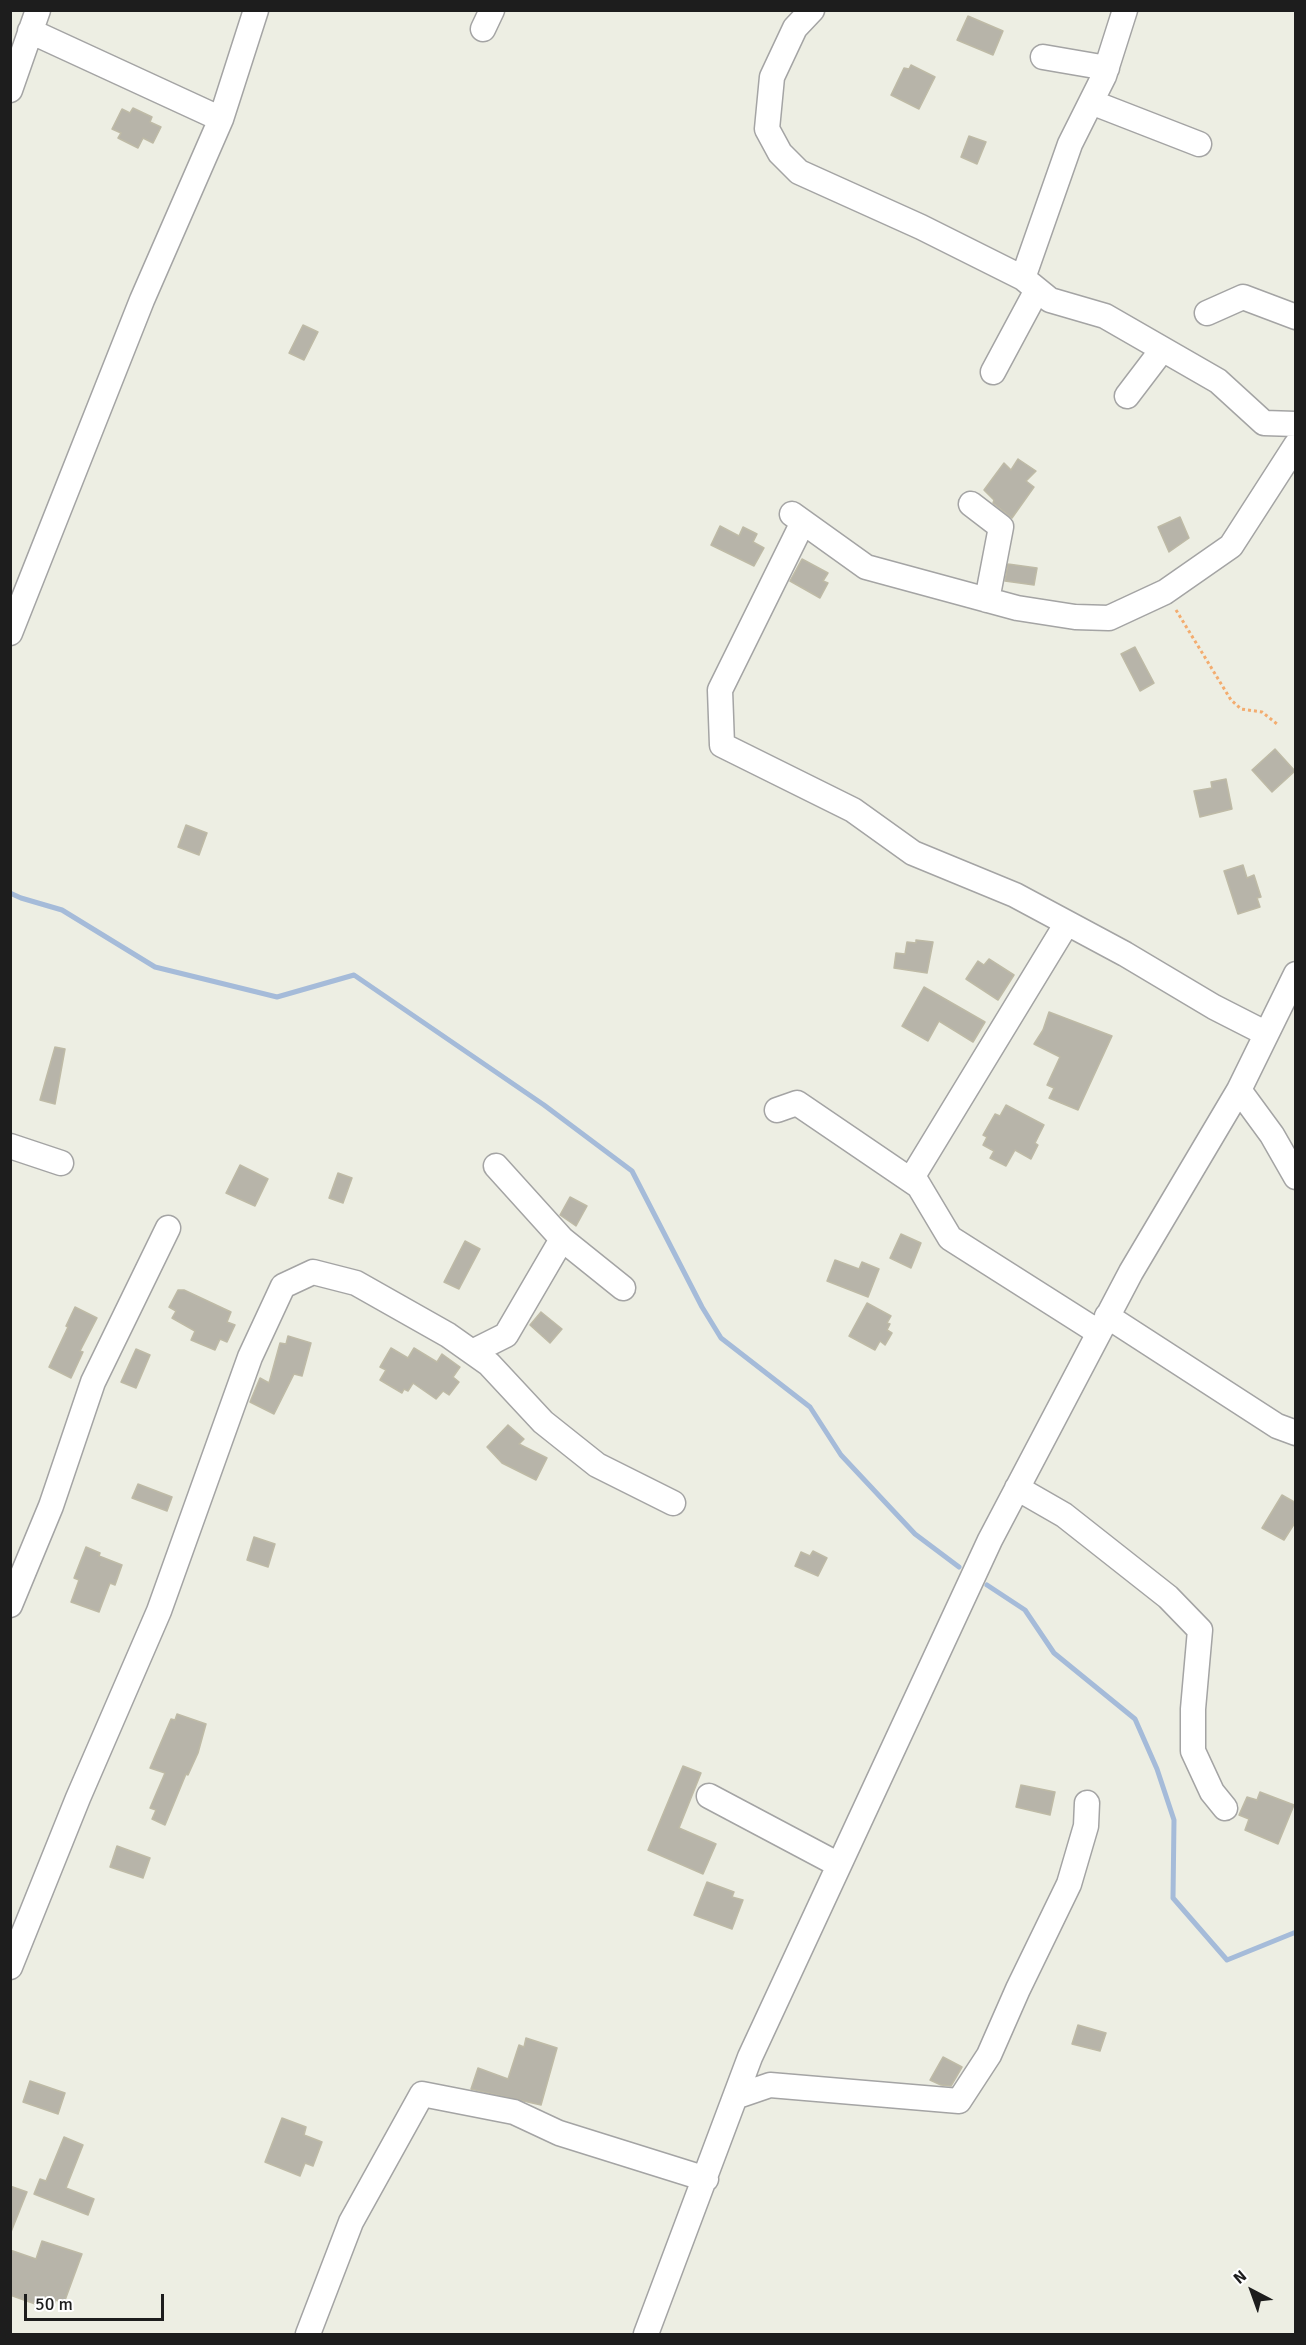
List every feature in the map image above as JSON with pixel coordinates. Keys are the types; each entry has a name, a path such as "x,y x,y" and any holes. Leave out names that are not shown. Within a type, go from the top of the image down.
{"street":[{"path":"10,633 142,300 221,118 256,10"},
{"path":"812,10 795,28 772,77 767,129 780,153 799,172 892,213 1030,284 1050,300 1105,316 1218,381 1264,423 1296,424"},
{"path":"993,372 1030,284 1070,144 1107,68 1125,10"},
{"path":"10,90 34,21 221,118"},
{"path":"1043,57 1107,68"},
{"path":"1091,102 1199,144"},
{"path":"1207,313 1243,297 1296,317"},
{"path":"1127,396 1162,350"},
{"path":"1265,1033 1214,1007 1125,954 1015,895 913,853 853,810 722,745 720,690 797,518 866,567 1017,608 1075,617 1109,618 1165,592 1231,546 1296,445"},
{"path":"971,504 1001,527 987,600"},
{"path":"1067,923 913,1176 950,1238 1277,1425 1296,1433"},
{"path":"646,2334 750,2057 975,1572 1131,1272 1239,1090 1265,1033 1296,974"},
{"path":"1239,1090 1272,1135 1296,1177"},
{"path":"777,1110 797,1103 919,1186"},
{"path":"10,1146 61,1163"},
{"path":"496,1166 562,1239 623,1288"},
{"path":"10,1605 51,1506 93,1382 168,1228"},
{"path":"472,1352 506,1335 562,1239"},
{"path":"10,1967 78,1798 159,1611 250,1357 283,1286 313,1272 356,1283 448,1335 489,1364 543,1422 597,1465 673,1503"},
{"path":"1017,1488 1064,1515 1168,1598 1200,1630 1193,1709 1193,1751 1212,1792 1225,1808"},
{"path":"709,1796 839,1865"},
{"path":"735,2097 770,2085 960,2101 989,2055 1069,1884 1086,1826 1087,1803"},
{"path":"308,2334 351,2222 422,2094 514,2112 559,2133 706,2179"}],"path":[{"path":"1165,592 1231,700 1241,709 1262,712 1277,724"}],"building":[{"path":"968,16 1003,31 993,55 957,40"},
{"path":"911,65 935,77 919,109 891,95 904,68 909,69"},
{"path":"133,108 152,117 150,122 161,127 153,143 143,138 138,148 118,138 121,133 112,129 122,109 130,113"},
{"path":"969,136 986,142 977,164 961,157"},
{"path":"303,325 318,332 304,360 289,353"},
{"path":"1018,459 1036,471 1026,481 1034,487 1012,518 993,503 994,500 984,490 1004,463 1011,470"},
{"path":"1180,517 1189,538 1169,552 1158,527"},
{"path":"720,526 739,536 743,527 757,534 753,542 764,548 754,566 711,545"},
{"path":"802,559 828,573 823,581 828,583 820,598 790,581"},
{"path":"1008,564 1037,568 1034,585 1005,581"},
{"path":"1135,647 1154,683 1140,691 1121,654"},
{"path":"1275,749 1295,771 1272,792 1252,770"},
{"path":"1226,779 1232,809 1200,817 1194,791 1212,788 1211,782"},
{"path":"186,825 207,833 199,855 178,847"},
{"path":"1243,865 1247,878 1254,875 1261,897 1257,898 1260,907 1238,914 1224,871"},
{"path":"916,940 933,942 927,973 894,968 896,953 905,954 907,942 916,943"},
{"path":"989,959 1014,975 998,1000 966,979 978,961 984,965"},
{"path":"924,987 985,1022 973,1042 939,1021 928,1041 902,1026"},
{"path":"1049,1012 1112,1036 1078,1110 1049,1098 1054,1088 1047,1085 1060,1057 1034,1044 1043,1030"},
{"path":"55,1047 65,1049 55,1104 40,1100"},
{"path":"1006,1105 1044,1125 1035,1143 1038,1145 1031,1159 1015,1150 1006,1166 990,1158 994,1151 983,1145 987,1137 983,1135 995,1114 1000,1116"},
{"path":"240,1165 268,1179 255,1206 226,1193"},
{"path":"338,1173 352,1178 343,1203 329,1198"},
{"path":"570,1197 587,1206 576,1226 560,1215"},
{"path":"901,1234 921,1243 911,1268 890,1258"},
{"path":"465,1241 480,1249 459,1289 444,1282"},
{"path":"835,1260 859,1269 862,1262 879,1269 868,1297 827,1281"},
{"path":"178,1290 184,1290 231,1312 227,1322 235,1325 227,1342 220,1339 215,1350 191,1340 195,1331 172,1318 176,1311 169,1307"},
{"path":"867,1303 891,1316 887,1323 890,1324 887,1330 892,1333 885,1345 880,1341 875,1350 849,1336"},
{"path":"75,1307 97,1318 80,1351 83,1352 71,1378 49,1367"},
{"path":"541,1312 562,1329 550,1343 530,1325"},
{"path":"288,1336 311,1343 302,1376 294,1374 274,1414 250,1402 260,1378 269,1383 280,1343 286,1344"},
{"path":"391,1348 408,1358 414,1348 437,1362 442,1354 460,1367 453,1377 459,1382 449,1395 443,1391 436,1399 413,1383 408,1391 404,1389 402,1393 380,1380 386,1370 380,1367"},
{"path":"136,1349 150,1355 136,1388 121,1382"},
{"path":"508,1425 524,1439 519,1444 547,1458 536,1480 502,1463 487,1447"},
{"path":"138,1484 172,1497 167,1511 132,1498"},
{"path":"1282,1495 1296,1503 1296,1521 1284,1540 1262,1528"},
{"path":"254,1537 275,1544 268,1567 247,1560"},
{"path":"86,1547 100,1553 99,1556 122,1565 115,1585 110,1583 99,1612 71,1602 79,1580 74,1578"},
{"path":"813,1551 827,1558 818,1576 795,1566 801,1552 810,1556"},
{"path":"177,1714 206,1724 198,1753 188,1775 186,1774 165,1825 152,1819 156,1810 150,1808 165,1773 150,1768 171,1719 175,1720"},
{"path":"683,1766 701,1773 679,1828 716,1844 703,1874 648,1850"},
{"path":"1021,1785 1055,1792 1050,1815 1016,1807"},
{"path":"1260,1792 1294,1805 1278,1844 1245,1830 1249,1819 1239,1815 1247,1797 1257,1800"},
{"path":"117,1846 150,1858 143,1878 110,1867"},
{"path":"707,1882 734,1892 732,1897 743,1900 732,1929 694,1915"},
{"path":"1078,2025 1106,2033 1100,2051 1072,2044"},
{"path":"526,2038 557,2048 541,2105 471,2089 478,2068 508,2079 519,2045 524,2047"},
{"path":"943,2057 962,2067 951,2086 930,2080"},
{"path":"30,2081 65,2093 58,2114 23,2102"},
{"path":"282,2118 306,2127 304,2135 322,2142 313,2166 305,2163 300,2176 265,2162"},
{"path":"64,2137 83,2145 66,2188 94,2199 88,2215 34,2194 40,2179 46,2181"},
{"path":"10,2186 27,2192 11,2232 10,2232"},
{"path":"42,2241 82,2254 64,2303 56,2300 52,2310 10,2295 10,2250 36,2259"}],"waterway":[{"path":"10,893 62,910 155,967 277,997 354,975 544,1105 632,1171 702,1307 721,1338 810,1407 841,1455 915,1534 959,1567"},
{"path":"987,1585 1025,1610 1054,1653 1135,1719 1157,1769 1174,1820 1173,1898 1227,1960 1296,1932"}]}
